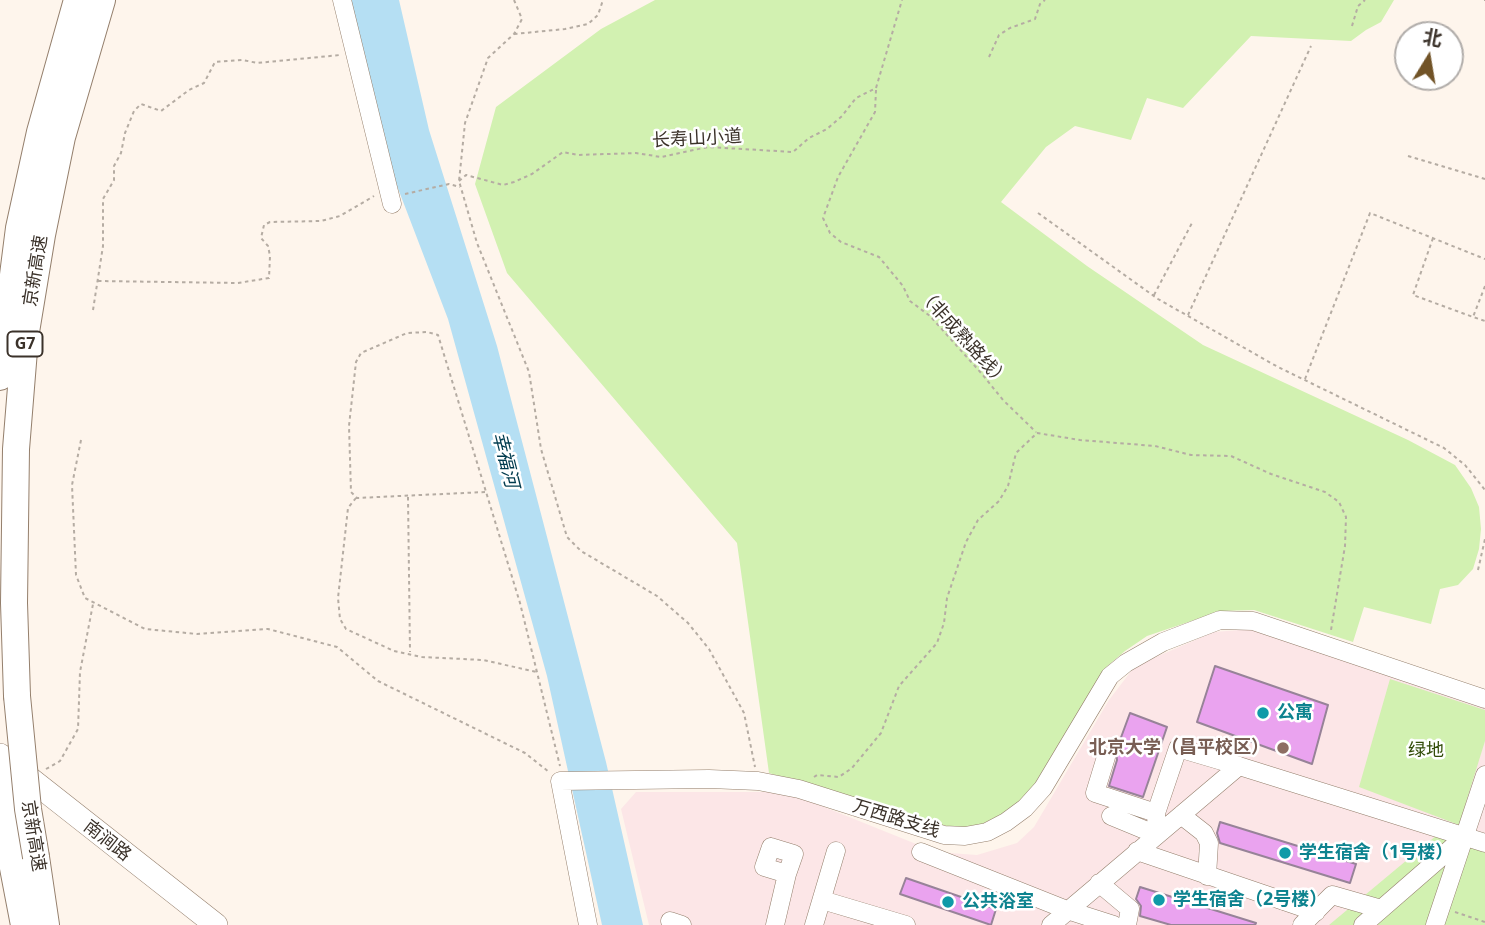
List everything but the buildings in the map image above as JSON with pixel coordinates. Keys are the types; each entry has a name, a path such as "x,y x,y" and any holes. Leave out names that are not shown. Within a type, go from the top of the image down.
{"highway":[{"name":"京新高速","path":"0,377 19,228 40,132 77,0"},
{"name":"京新高速","path":"46,925 28,809 17,696 14,603 16,449 25,338 42,235 62,137 102,0"},
{"name":"京新高速","path":"0,777 9,847 24,925"},
{"path":"8,925 9,847"}],"main road":[{"name":"南涧路","path":"0,755 216,925"}],"street":[{"path":"342,0 390,197"},
{"name":"万西路支线","path":"561,781 758,781 799,789 944,835 964,836 986,832 1025,808 1043,788 1110,677 1126,663 1163,642 1220,620 1253,621 1485,699"},
{"path":"1157,835 1156,813 1178,748 1485,843"},
{"path":"1106,757 1095,793 1156,813"},
{"path":"1051,925 1239,766"},
{"path":"1438,916 1485,775"},
{"path":"561,781 588,925"},
{"path":"1181,815 1204,833 1209,843 1207,876"},
{"path":"1111,816 1157,835"},
{"path":"1363,925 1464,837"},
{"path":"814,925 836,851"},
{"path":"1137,851 1316,912"},
{"path":"921,852 1114,925"},
{"path":"775,925 787,874"},
{"path":"1099,883 1130,909 1127,925"},
{"path":"1302,925 1332,895 1381,909"},
{"path":"822,900 905,925"}],"path":[{"path":"514,0 522,19 514,34 488,58 465,123 459,181 477,243 529,372 541,449 567,537 581,551 657,596 688,623 709,649 744,713 758,781"},
{"path":"514,34 565,29 588,23 598,15 603,0"},
{"path":"876,88 902,0"},
{"path":"989,57 999,35 1010,27 1035,19 1040,4 1045,0"},
{"path":"1352,26 1358,6 1365,0"},
{"path":"1187,316 1311,46"},
{"path":"93,310 103,246 103,199 114,180 114,166 121,153 128,122 141,104 161,111 189,90 204,83 215,62 257,62 355,54"},
{"name":"长寿山小道","path":"459,181 466,175 503,185 514,183 563,152 578,155 636,153 661,157 708,147 793,152 809,138 827,129 856,98 876,88"},
{"name":"（非成熟路线）","path":"876,88 875,112 838,177 823,218 830,233 841,242 879,257 903,286 910,301 930,316 1003,400 1037,433"},
{"path":"1408,156 1485,178"},
{"path":"97,281 239,283 269,278 270,256 268,246 261,238 264,225 270,222 321,221 340,216 359,202 449,184 460,187"},
{"path":"1038,213 1154,296 1187,316 1304,380 1444,448 1465,464 1485,490"},
{"path":"1304,380 1370,213 1485,259"},
{"path":"1154,296 1192,223"},
{"path":"1433,238 1413,295 1485,321"},
{"path":"1473,317 1485,286"},
{"path":"357,498 351,492 349,426 356,362 360,353 407,333 427,332 438,335 520,603 560,760 561,781"},
{"path":"799,789 817,775 839,777 852,768 881,733 900,686 937,643 947,598 966,542 978,520 999,502 1008,486 1016,453 1037,433 1080,440 1155,446 1191,455 1231,456 1271,474 1325,492 1339,502 1346,517 1345,546 1334,620 1326,646"},
{"path":"81,440 72,485 75,575 85,598 145,629 197,634 268,629 338,647 378,681 525,753 561,781"},
{"path":"485,492 357,498 348,508 338,598 340,619 346,629 394,651 483,660 538,672"},
{"path":"408,496 411,654"},
{"path":"1478,570 1485,539"},
{"path":"33,782 50,765 60,761 78,729 80,672 93,603"},
{"path":"1438,916 1485,922"}],"shaded area":[{"name":"北京大学（昌平校区）","path":"1252,629 1485,705 1485,925 649,925 621,809 636,792 787,792 936,852 977,855 1017,843 1034,827 1109,700 1135,666 1214,632"}],"green space":[{"path":"655,0 1394,0 1381,22 1351,41 1251,36 1183,108 1147,98 1131,140 1075,126 1046,147 1001,202 1087,266 1203,345 1408,440 1455,465 1471,488 1479,507 1481,529 1473,569 1458,585 1440,589 1431,624 1364,607 1353,642 1254,610 1221,611 1147,636 1104,669 1034,785 1012,809 978,826 956,828 920,820 769,773 737,543 507,273 475,184 496,107 601,29"},
{"name":"绿地","path":"1390,679 1485,710 1485,741 1459,825 1359,787"},
{"path":"1437,835 1485,849 1485,925 1329,925"}],"water":[{"name":"幸福河","path":"349,0 399,0 429,130 497,346 606,762 643,925 602,925 547,676 448,319 389,165"}],"place":[{"name":"公寓","path":"1263,713"},
{"name":"北京大学（昌平校区）","path":"1283,748"},
{"name":"学生宿舍（1号楼）","path":"1285,853"},
{"name":"学生宿舍（2号楼）","path":"1159,900"},
{"name":"公共浴室","path":"948,902"}]}
